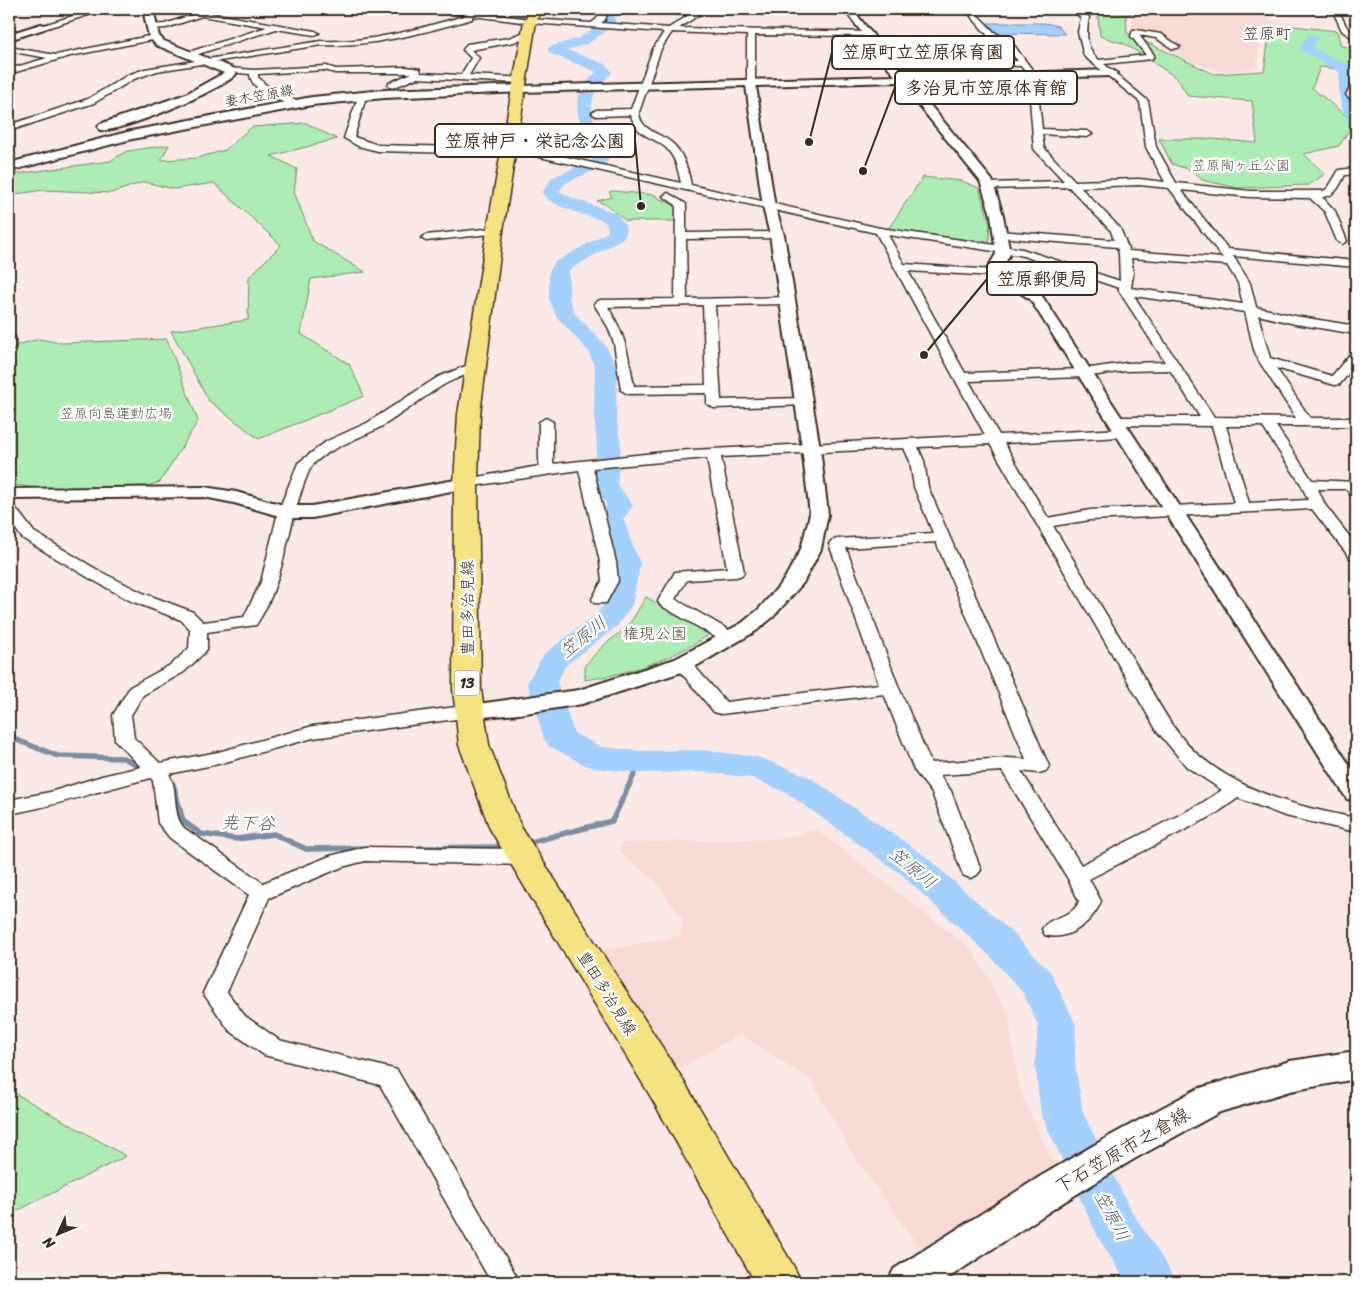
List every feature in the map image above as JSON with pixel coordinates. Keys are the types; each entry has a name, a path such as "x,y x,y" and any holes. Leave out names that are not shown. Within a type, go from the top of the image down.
{"main road":[{"path":"148,9 153,32"},
{"name":"豊田多治見線","path":"528,25 510,150 480,328 469,414 466,483 467,688 474,745 506,829 666,1087 779,1282"},
{"name":"妻木笠原線","path":"98,130 191,95 225,80 230,74 229,70 160,43 153,32"},
{"name":"妻木笠原線","path":"9,167 131,136 298,104 357,96 520,84"},
{"path":"9,157 79,136"},
{"name":"下石笠原市之倉線","path":"908,1282 1054,1188 1121,1148 1210,1100 1290,1076 1356,1065"}],"street":[{"path":"9,37 103,9"},
{"path":"175,9 315,33"},
{"path":"9,72 153,32 220,9"},
{"path":"432,9 528,25 594,24 751,33 867,34"},
{"path":"458,12 467,9"},
{"path":"594,24 601,20 603,14 601,9"},
{"path":"649,9 696,14 668,32 657,49 635,112 635,117 646,133 670,146 682,164 687,188"},
{"path":"849,10 927,9"},
{"path":"968,9 991,34 1010,46 1032,75 1039,149 1116,230 1124,249 1127,274 1125,288 1172,366 1214,423 1243,508"},
{"path":"1074,9 1085,17 1082,32 1087,54 1144,101 1150,147 1172,185 1229,257 1244,283 1260,350 1265,361 1307,423"},
{"path":"1336,9 1343,29 1347,34 1356,38"},
{"path":"849,10 948,136 986,180 997,215 1003,254 992,271 994,273"},
{"path":"9,128 91,101 114,86 148,70 321,44 347,44 418,32 455,20 475,16"},
{"path":"498,33 528,25"},
{"path":"464,77 475,58 468,48 483,43 511,40 528,25"},
{"path":"189,55 277,26"},
{"path":"1098,62 1149,57 1150,55 1135,36 1136,32 1158,36 1176,47"},
{"path":"9,807 52,799 102,783 218,758 313,732 582,698 683,664 749,627 766,613 793,583 811,549 819,514 811,448 802,402 777,235 769,207 750,84 751,33"},
{"path":"464,38 483,43"},
{"path":"9,49 57,58"},
{"path":"938,78 939,74 965,62 1023,64"},
{"path":"229,70 254,72 326,68 344,71 406,69 416,71 416,75"},
{"path":"254,72 254,78 269,93 298,104"},
{"path":"392,85 416,75 464,77 520,84 577,88 1112,73"},
{"path":"1354,88 1350,95 1356,101"},
{"path":"357,96 361,100 348,138 361,144 378,148 531,152 880,231 1229,257 1356,264"},
{"path":"596,113 635,112"},
{"path":"1037,131 1087,134"},
{"path":"988,186 1127,182 1250,194 1314,195 1330,192 1342,172 1356,171"},
{"path":"1314,195 1330,211 1342,241"},
{"path":"668,196 681,204 680,302"},
{"path":"426,238 495,230"},
{"path":"880,231 1011,469 1164,727 1192,761 1210,775 1236,789 1298,811 1356,825"},
{"path":"680,236 777,235"},
{"path":"1001,241 1030,254 1125,288 1356,330"},
{"path":"900,267 994,273 1034,296 1356,793"},
{"path":"713,389 628,390 620,343 614,327 600,304 786,300"},
{"path":"709,301 714,404 802,402"},
{"path":"9,337 9,348"},
{"path":"1265,361 1335,381 1356,356"},
{"path":"199,628 250,621 269,582 286,512 303,466 317,454 400,410 443,380 476,366"},
{"path":"960,377 1083,373 1126,367 1172,366"},
{"path":"546,422 546,470"},
{"path":"9,494 204,492 236,498 286,512 312,512 466,483 626,459 995,438 1119,427 1214,423 1356,422"},
{"path":"1267,423 1308,484 1317,504 1356,555"},
{"path":"909,443 917,460 921,487 941,537 1039,766 1007,764 924,770"},
{"path":"713,453 736,572 681,575 666,601 730,638"},
{"path":"585,465 608,562 610,581 600,599"},
{"path":"1308,484 1352,485 1356,493"},
{"path":"1044,523 1090,515 1317,504"},
{"path":"9,509 28,535 94,575 138,597 187,616 199,628 198,649 178,668 136,692 122,715 125,740 156,770 163,781 168,823 184,839 261,893"},
{"path":"941,537 837,544 890,688 924,770 941,791 970,870"},
{"path":"683,664 720,708 890,688"},
{"path":"1007,764 1078,876 1090,901 1088,910 1079,920 1053,929"},
{"path":"1078,876 1200,814 1228,798 1236,789"},
{"path":"506,1282 388,1077 272,1048 237,1023 215,993 261,893 337,861 365,854 522,857"}],"shaded area":[{"path":"1146,9 1294,9 1266,18 1289,25 1259,37 1257,67 1238,71 1219,71 1185,59 1152,38 1133,34 1131,16"},
{"path":"817,830 972,950 1008,1014 1020,1092 1056,1169 924,1254 851,1152 812,1081 740,1034 669,1074 594,952 680,936 683,920 656,882 620,852 622,843 780,839"}],"green space":[{"name":"笠原陶ヶ丘公園","path":"1097,9 1142,9 1126,15 1127,33 1214,74 1264,71 1269,36 1294,26 1337,31 1341,46 1356,49 1356,71 1320,67 1312,88 1354,122 1339,146 1304,154 1325,174 1309,185 1238,188 1202,180 1194,171 1172,164 1159,139 1213,139 1257,143 1252,101 1188,96 1177,78 1125,44 1100,36"},
{"path":"306,123 337,139 271,156 297,169 294,192 313,241 365,272 311,279 301,334 349,364 364,396 259,439 209,401 171,331 248,320 249,277 281,245 214,183 174,189 144,182 111,193 44,190 9,195 9,175 110,161 127,151 169,145 161,160 197,158 225,150 252,127"},
{"path":"923,177 962,181 979,188 990,223 989,241 888,229"},
{"path":"609,192 656,195 656,197 676,206 676,221 626,221 607,205 597,201 612,197"},
{"name":"笠原向島運動広場","path":"39,339 61,343 167,339 198,421 160,482 147,486 42,489 9,484 9,355 17,345"},
{"name":"権現公園","path":"646,597 710,634 681,651 650,664 618,674 585,680 585,665 603,646 629,625"},
{"path":"9,1090 126,1156 9,1215"}],"water":[{"path":"987,23 1045,23 1058,26 1065,34 998,33"}],"waterway":[{"name":"笠原川","path":"608,9 609,23 583,41 554,50 600,67 605,71 591,87 586,95 584,104 584,112 589,129 605,151 599,163 559,180 550,193 566,202 610,217 616,225 617,234 562,266 558,272 558,281 559,299 566,316 599,350 606,368 605,414 609,446 605,484 620,506 610,518 627,564 618,605 607,620 554,660 542,682 560,739 594,757 640,762 703,761 758,768 798,785 913,865 1002,945 1038,984 1057,1025 1055,1064 1062,1114 1114,1223 1152,1282"},
{"path":"1312,38 1305,49 1343,68 1347,74 1345,87 1347,104 1356,123"},
{"name":"尭下谷","path":"9,737 58,756 123,758 145,768"},
{"name":"尭下谷","path":"531,842 612,821 640,762"},
{"name":"尭下谷","path":"173,784 183,821 201,834 237,839 274,834 306,849 366,848"},
{"name":"尭下谷","path":"419,848 497,847"}],"place":[{"name":"笠原町立笠原保育園","path":"809,142"},
{"name":"多治見市笠原体育館","path":"863,171"},
{"name":"笠原神戸・栄記念公園","path":"641,206"},
{"name":"笠原郵便局","path":"924,355"}],"district":[{"name":"笠原町","path":"1267,33"}]}
